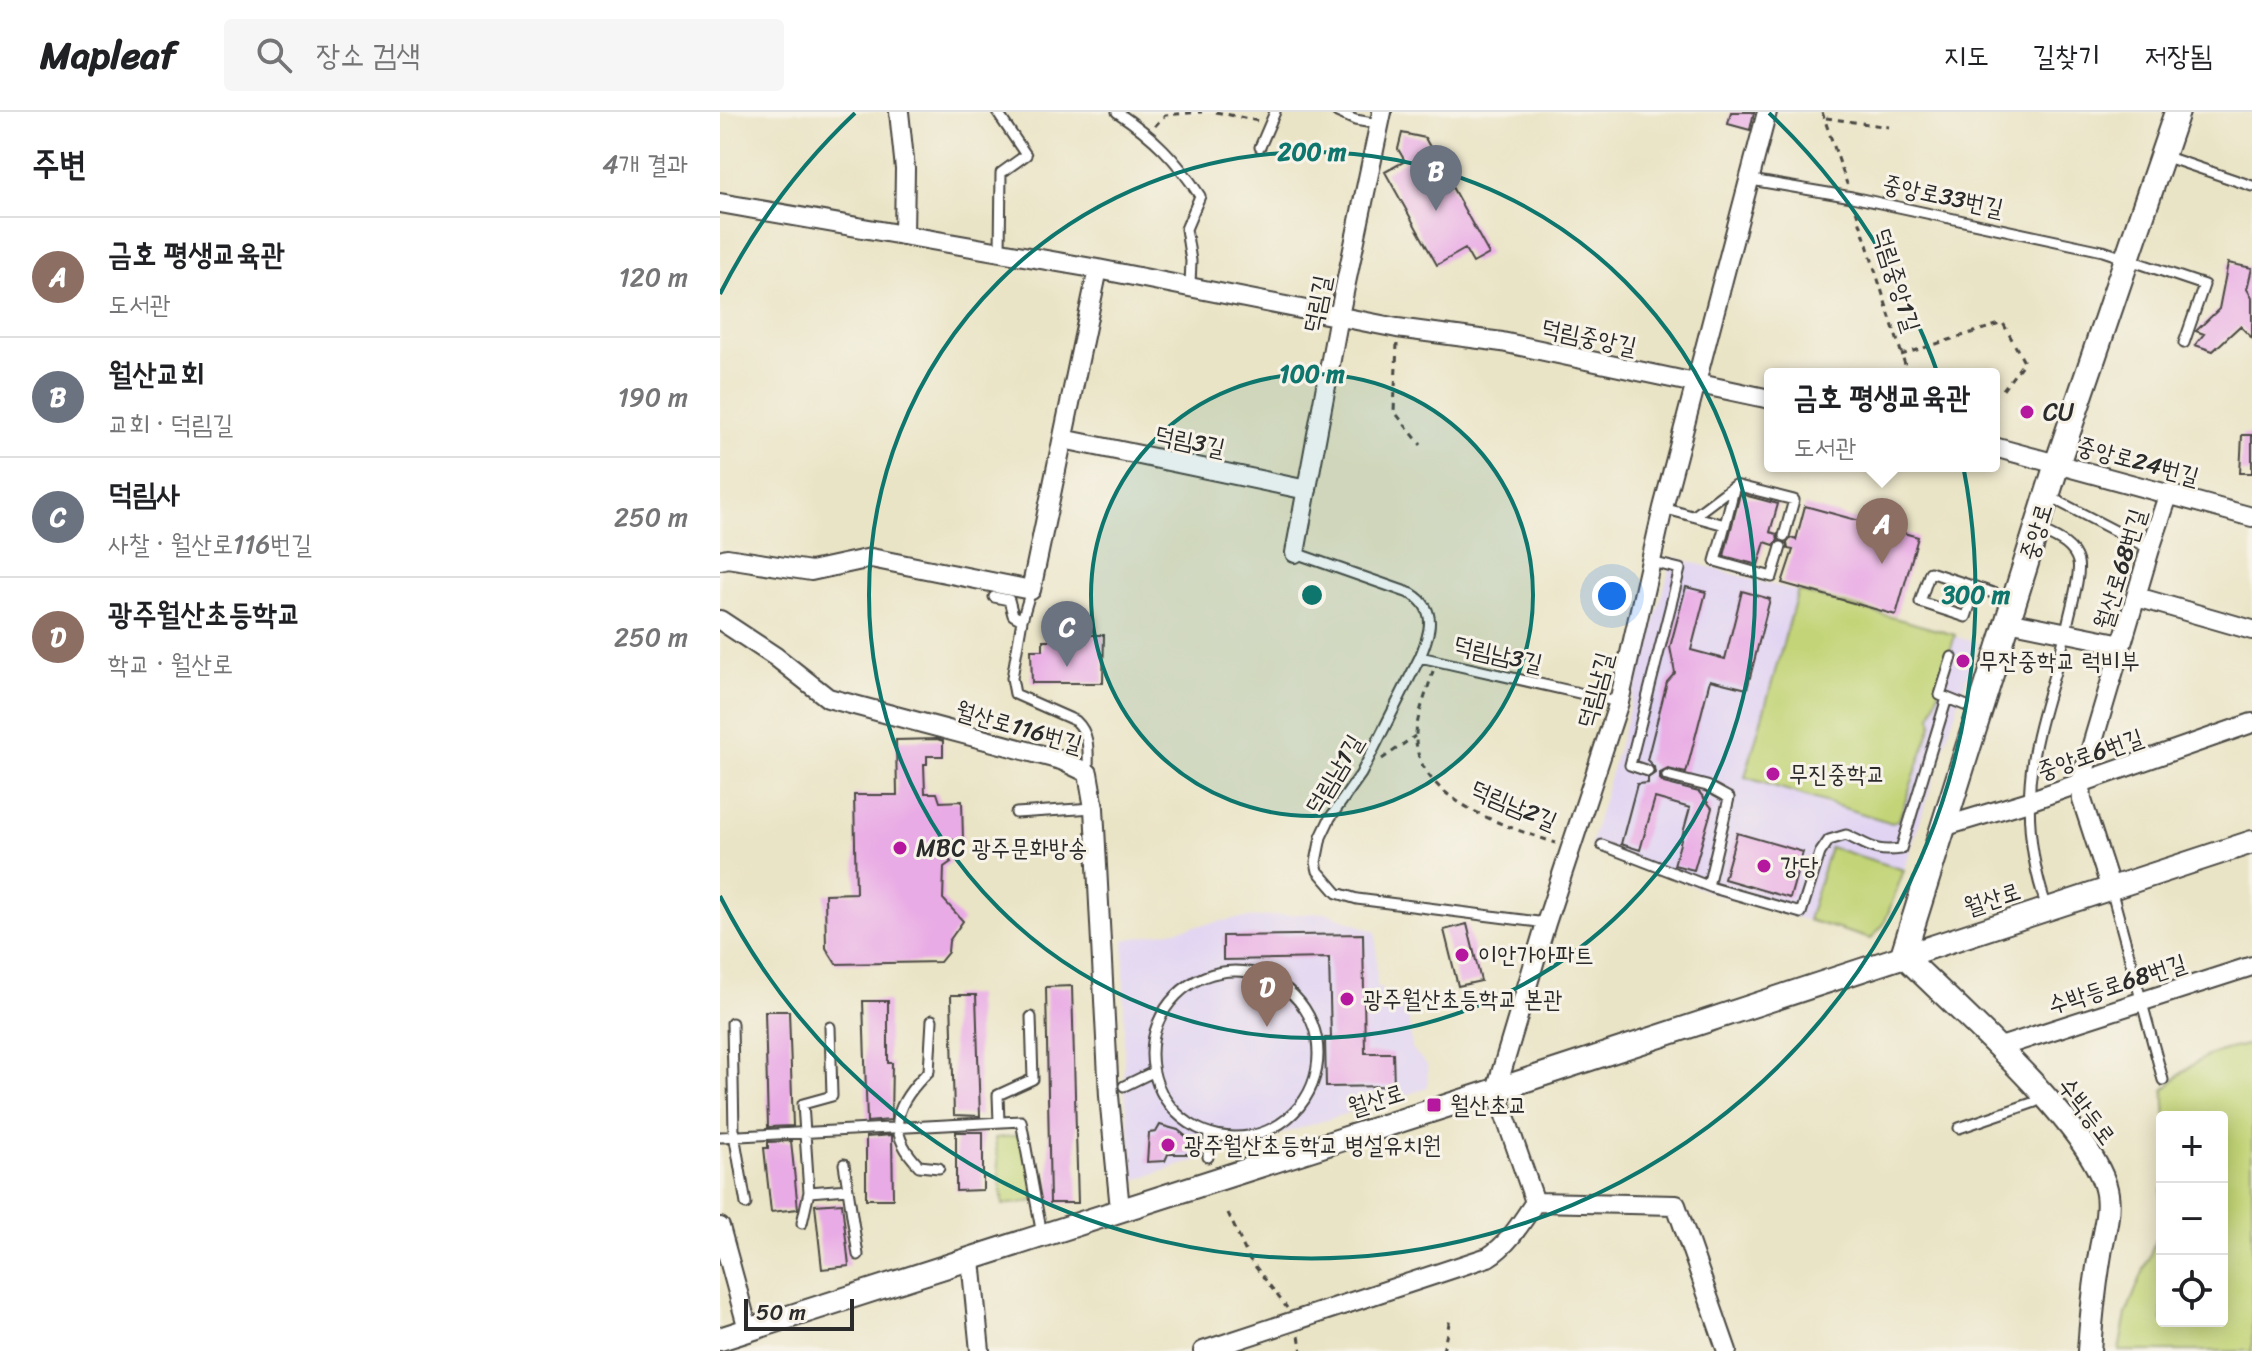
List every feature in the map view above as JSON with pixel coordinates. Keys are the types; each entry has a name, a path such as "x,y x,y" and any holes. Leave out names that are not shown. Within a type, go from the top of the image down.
{"main road":[{"name":"중앙로","path":"1903,955 2057,464 2177,112"}],"street":[{"path":"899,112 905,169 904,235"},
{"name":"덕림남길","path":"1496,1090 1546,923 1619,702 1663,508 1767,112"},
{"name":"덕림길","path":"1295,553 1380,118"},
{"name":"덕림중앙길","path":"720,203 1190,285 1397,328 1502,342 1764,398"},
{"path":"720,560 727,558 811,571 871,558 1031,590 1098,269"},
{"name":"덕림3길","path":"1063,439 1307,490"},
{"path":"2000,449 2057,464"},
{"name":"중앙로24번길","path":"2057,464 2252,517"},
{"name":"월산로68번길","path":"2111,889 2082,800 2081,782 2169,493"},
{"path":"2137,597 2252,630"},
{"path":"2011,610 2066,634 2122,644"},
{"name":"월산로116번길","path":"720,620 776,657 828,698 1061,760 1088,773 1094,808 1116,1091 1120,1209"},
{"name":"중앙로6번길","path":"1943,827 2029,801 2252,723"},
{"name":"월산로","path":"720,1339 1496,1090 2252,842"},
{"name":"수박등로","path":"1903,955 2041,1093 2094,1161 2107,1193 2108,1215 2100,1251 2089,1351"},
{"name":"수박등로68번길","path":"1997,1048 2252,966"},
{"path":"1496,1090 1535,1202"},
{"path":"1535,1202 1676,1205 1727,1351"},
{"path":"1203,1351 1488,1257 1501,1249 1535,1202"},
{"path":"720,1227 748,1329"},
{"path":"971,1260 980,1351"}],"lane":[{"path":"997,112 1026,155 1001,173 1000,251"},
{"path":"1117,112 1150,134 1200,196 1186,229 1191,261 1190,285"},
{"path":"1260,147 1275,112"},
{"path":"1337,112 1355,120 1380,118"},
{"path":"2162,155 2252,186"},
{"name":"중앙로33번길","path":"1751,180 1852,197 2126,258 2204,285 2184,343"},
{"path":"1694,516 1735,485"},
{"path":"1735,485 1715,561 1772,577 1781,547"},
{"path":"1735,485 1794,500 1784,536"},
{"path":"2047,496 2150,549"},
{"path":"1663,508 1725,525"},
{"name":"월산로","path":"2037,529 2062,541 2073,551 2079,565 2066,634 2033,755 2029,801 2037,878 2047,908"},
{"name":"덕림남3길","path":"1295,553 1422,600 1429,610 1430,633 1420,657 1619,702"},
{"path":"1648,771 1630,765 1680,569 1651,562"},
{"path":"1976,587 1966,617 1920,602 1930,572 1976,587 2011,610"},
{"path":"1031,590 1022,620 1012,678 1015,694 1076,721 1084,728 1088,773"},
{"path":"994,597 1009,600 1013,615 1022,620"},
{"name":"덕림남1길","path":"1420,657 1361,774 1330,818 1317,852 1318,871 1337,893 1357,899 1546,923"},
{"path":"1952,657 1940,695 1980,711"},
{"path":"1602,845 1708,886 1801,913 1820,853 1829,840 1846,835 1868,848 1887,851 1901,849 1947,698"},
{"path":"1667,776 1707,786 1729,798 1708,886"},
{"path":"1016,813 1094,808"},
{"path":"2111,889 2163,1080"},
{"path":"1227,970 1255,972 1281,983 1301,1002 1315,1027 1319,1055 1314,1082 1301,1105 1282,1124 1257,1135 1230,1138 1209,1133 1181,1118 1163,1097 1153,1072 1152,1044 1160,1017 1176,994 1199,978 1227,970"},
{"path":"999,1122 998,1095 1033,1079 1031,1017"},
{"path":"932,1020 929,1071 907,1092 899,1111 897,1127 907,1154 919,1166 939,1168"},
{"path":"732,1023 734,1134 746,1204"},
{"path":"802,1223 809,1192 803,1104 832,1096 830,1027"},
{"path":"1116,1091 1153,1072"},
{"path":"1959,1128 2035,1102 2041,1093"},
{"path":"720,1137 1021,1121 1042,1235"},
{"path":"1208,1157 1209,1133"},
{"path":"844,1164 858,1255"},
{"path":"809,1192 848,1189"}],"path":[{"path":"1150,134 1165,115 1202,112"},
{"path":"1216,112 1270,123"},
{"name":"덕림중앙1길","path":"1822,112 1906,368"},
{"path":"1826,118 1889,127"},
{"path":"1901,355 2003,323 2024,362 2002,391"},
{"path":"1397,328 1394,411 1421,445"},
{"path":"1361,774 1415,736 1435,661"},
{"name":"덕림남2길","path":"1415,736 1420,766 1463,806 1505,826 1571,848"},
{"path":"1228,1213 1248,1257 1294,1320 1302,1351"},
{"path":"1443,1351 1450,1319"}],"shaded area":[{"name":"무진중학교","path":"1673,557 1978,643 1904,870 1884,924 1871,939 1712,893 1590,846"},
{"path":"1326,912 1376,932 1377,987 1407,1005 1412,1049 1427,1065 1428,1088 1135,1180 1124,1086 1124,940 1233,919"}],"green space":[{"path":"1798,591 1955,635 1931,717 1933,722 1899,819 1892,823 1745,777"},
{"path":"1830,847 1904,870 1884,924 1871,939 1808,920"},
{"path":"2252,1044 2252,1351 2119,1351 2126,1314 2156,1240 2156,1327 2228,1327 2228,1111 2166,1111 2164,1090 2194,1064 2225,1050"},
{"path":"1028,1134 1036,1201 1003,1205 995,1138"}],"building":[{"path":"1731,112 1754,112 1750,130 1728,124"},
{"path":"1402,133 1425,138 1489,254 1473,263 1465,249 1437,265 1385,172 1405,161 1398,149"},
{"path":"2228,263 2252,268 2247,289 2252,298 2252,338 2240,326 2213,351 2195,345 2204,334 2196,331 2219,309"},
{"path":"2242,435 2252,435 2252,473 2240,473"},
{"path":"1740,494 1778,504 1770,532 1777,534 1778,540 1774,545 1765,542 1758,565 1724,556"},
{"path":"1805,506 1918,537 1896,615 1782,583 1793,550 1788,549 1787,543 1791,538 1796,540"},
{"path":"1686,587 1706,592 1691,650 1725,659 1742,591 1770,599 1747,689 1710,680 1686,773 1668,769 1660,773 1664,783 1699,792 1712,808 1694,870 1674,865 1690,808 1655,798 1640,850 1621,844 1637,784 1648,783 1648,778 1655,773 1647,760 1667,682 1675,673 1670,647"},
{"path":"1067,635 1104,635 1103,683 1032,683 1031,650 1043,650 1043,640 1067,640"},
{"name":"MBC 광주문화방송","path":"896,740 943,741 943,756 927,756 927,764 924,764 925,793 937,793 940,802 962,801 963,840 945,840 945,855 951,862 944,867 943,899 963,921 949,941 948,952 940,962 836,964 826,948 825,894 856,893 854,795 897,795"},
{"name":"강당","path":"1737,833 1803,852 1790,898 1724,879"},
{"name":"이안가아파트","path":"1467,924 1481,981 1458,986 1444,930"},
{"name":"광주월산초등학교 본관","path":"1363,934 1365,1053 1393,1053 1394,1086 1326,1087 1325,1038 1331,1038 1329,958 1223,960 1223,936"},
{"path":"1072,986 1078,1203 1050,1203 1046,987"},
{"path":"951,995 976,995 980,1116 954,1115"},
{"path":"863,1001 888,1001 888,1063 892,1063 891,1120 867,1122"},
{"path":"765,1011 789,1011 793,1126 768,1127"},
{"name":"광주월산초등학교 병설유치원","path":"1160,1125 1178,1130 1188,1138 1190,1154 1168,1154 1165,1161 1147,1162 1149,1133 1156,1132"},
{"path":"956,1132 983,1132 983,1190 956,1191"},
{"path":"892,1135 893,1199 866,1199 866,1137"},
{"path":"791,1141 798,1209 771,1212 764,1148 768,1148 768,1142"},
{"path":"842,1203 849,1266 822,1269 815,1205"}],"place":[{"name":"월산교회","path":"1436,211"},
{"name":"CU","path":"2027,412"},
{"name":"금호 평생교육관","path":"1882,564"},
{"name":"무잔중학교 럭비부","path":"1963,661"},
{"name":"덕림사","path":"1067,667"},
{"name":"무진중학교","path":"1773,774"},
{"name":"MBC 광주문화방송","path":"900,848"},
{"name":"강당","path":"1764,866"},
{"name":"이안가아파트","path":"1462,955"},
{"name":"광주월산초등학교 본관","path":"1347,999"},
{"name":"광주월산초등학교","path":"1267,1027"},
{"name":"월산초교","path":"1434,1105"},
{"name":"광주월산초등학교 병설유치원","path":"1168,1145"}]}
